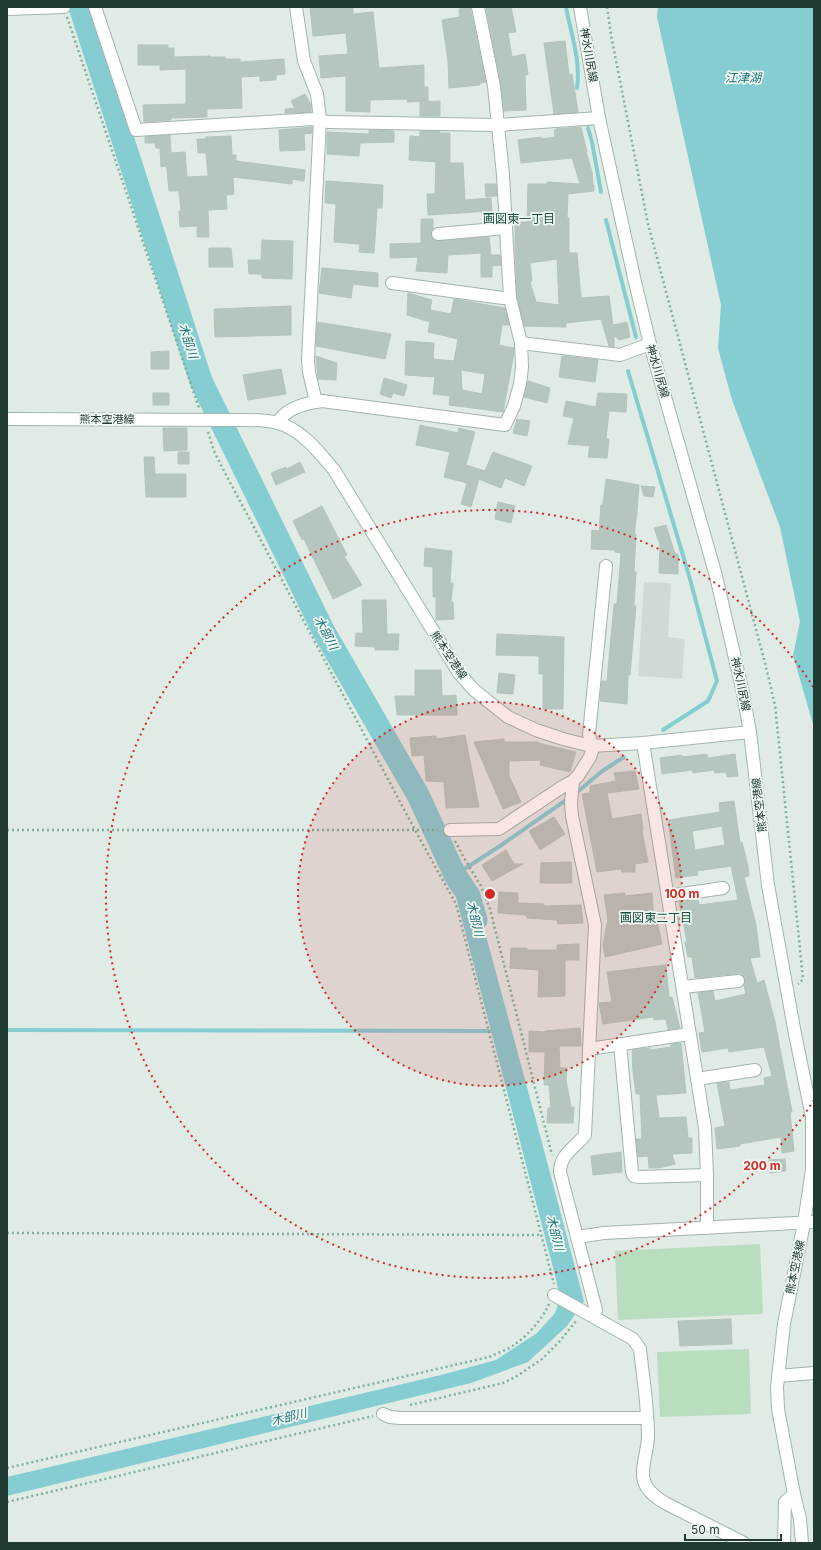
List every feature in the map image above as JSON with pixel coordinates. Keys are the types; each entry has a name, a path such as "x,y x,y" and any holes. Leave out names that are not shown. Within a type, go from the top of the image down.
{"street":[{"path":"7,9 64,7"},
{"path":"95,7 136,130 314,119 328,122 498,125 600,118"},
{"path":"296,7 304,61 317,94 320,120 308,359 309,372 316,402"},
{"path":"278,423 284,414 295,408 322,401 505,425 514,406 520,384 522,367 521,343 510,298 503,175 494,86 478,7"},
{"name":"神水川尻線","path":"580,7 600,118 635,282 650,344 716,576 743,693 750,732"},
{"path":"438,234 506,228"},
{"path":"392,283 510,298"},
{"path":"521,343 620,355 650,344"},
{"name":"熊本空港線","path":"7,419 231,420 278,423 303,436 315,447 334,470 459,673 474,690 508,716 536,730 591,746 644,743 750,732 768,885 812,1117 812,1170 809,1223 784,1324 778,1376 778,1409 800,1519 802,1543"},
{"path":"587,1313 596,1310 560,1172 560,1164 563,1157 584,1135 595,925 572,816 571,803 573,784 590,757 592,751 589,734 606,566"},
{"path":"644,743 683,987 696,1079 705,1128 707,1228"},
{"path":"444,830 498,829 562,787 573,784"},
{"path":"668,896 723,888"},
{"path":"683,987 738,980"},
{"path":"589,1049 689,1034"},
{"path":"620,1044 632,1172 634,1176 707,1175"},
{"path":"696,1079 755,1070"},
{"path":"577,1237 604,1233 809,1223"},
{"path":"555,1296 633,1338 640,1349 648,1437 642,1476 647,1488 654,1496 665,1504 744,1543"},
{"path":"778,1376 814,1374"},
{"path":"383,1414 390,1417 400,1418 647,1418"},
{"path":"784,1543 785,1502 794,1494"}],"path":[{"path":"7,1468 488,1357 514,1345 533,1328 546,1312 555,1296 554,1284 542,1235 456,904 217,458 64,7"},
{"path":"607,7 611,36 648,224 775,705 803,979 797,985 787,989"},
{"path":"7,830 444,830 472,870 481,886 490,909 552,1155 560,1164"},
{"path":"7,1233 542,1235"},
{"path":"407,1406 503,1383 517,1376 542,1359 560,1341 580,1316 587,1313"},
{"path":"7,1502 383,1414"}],"shaded area":[{"path":"644,582 671,583 668,637 685,639 682,679 638,676"}],"green space":[{"path":"760,1244 763,1314 618,1320 615,1251"},
{"path":"749,1349 751,1414 660,1417 657,1352"}],"water":[{"name":"江津湖","path":"658,7 814,7 814,728 793,655 800,622 780,527 732,400 718,348 721,305 657,17"},
{"path":"473,888 584,1301 567,1326 528,1362 471,1383 7,1496 7,1477 445,1374 496,1360 537,1333 555,1313 560,1298 556,1279 456,897"}],"building":[{"path":"310,7 353,7 353,14 373,12 379,68 424,65 424,87 428,87 428,101 407,102 407,99 370,100 370,112 346,111 346,76 321,78 319,56 348,54 346,33 313,36"},
{"path":"470,7 486,82 480,83 480,85 449,88 448,61 442,20 460,17 459,9"},
{"path":"486,7 511,7 516,32 508,33 512,57 525,54 528,74 525,75 526,110 504,111 501,85"},
{"path":"565,41 569,75 572,74 578,112 554,114 544,43"},
{"path":"138,45 168,45 168,48 174,48 174,57 225,57 225,59 240,59 240,62 284,59 285,74 276,75 276,80 260,81 260,76 241,77 242,108 207,109 207,117 171,118 171,120 144,122 143,105 186,104 186,69 160,70 160,65 138,65"},
{"path":"305,94 311,105 311,112 285,113 285,109 295,108 291,101"},
{"path":"440,101 440,116 420,116 420,102"},
{"path":"312,127 312,133 304,134 305,150 280,151 279,130"},
{"path":"581,127 592,172 594,191 568,194 567,218 569,218 569,253 577,253 581,298 609,296 613,325 627,322 630,337 619,340 614,335 614,347 609,346 601,319 566,323 566,327 524,326 517,297 515,222 527,222 528,184 547,184 547,182 580,184 572,158 521,163 518,140 555,137 554,130","holes":["557,259 559,305 536,302 530,282 532,281 530,263"]},
{"path":"369,130 394,131 394,142 360,143 359,156 327,154 327,132 369,134"},
{"path":"420,131 440,131 439,133 450,133 450,163 463,163 465,200 491,198 492,211 428,215 427,194 435,194 436,162 409,160 410,136 420,137"},
{"path":"170,135 171,153 185,152 187,177 208,176 206,153 198,153 197,139 206,139 206,137 231,136 232,155 236,155 236,161 305,170 304,181 292,179 292,184 233,177 234,194 226,195 227,209 208,210 209,237 197,237 197,226 180,227 179,211 181,211 179,191 169,191 166,166 161,167 160,148 156,148 155,143 145,143 145,137"},
{"path":"326,181 383,185 382,208 377,208 374,253 359,252 360,244 334,242 336,204 325,203"},
{"path":"485,184 496,184 497,196 486,197"},
{"path":"421,219 433,219 431,235 435,241 489,237 491,255 500,255 501,265 492,266 492,277 481,277 481,253 448,255 447,273 416,271 418,257 390,258 390,244 421,243"},
{"path":"262,240 293,241 292,279 262,278 262,274 249,274 248,260 261,260"},
{"path":"209,248 231,248 233,267 209,267"},
{"path":"322,268 378,273 378,287 353,284 351,298 319,293"},
{"path":"408,293 432,300 430,310 451,314 454,299 505,308 509,325 502,325 499,345 514,348 514,353 503,412 449,405 450,396 433,394 435,377 405,375 406,341 434,343 433,359 454,361 458,339 428,332 430,322 407,315","holes":["461,370 485,374 482,394 462,390"]},
{"path":"291,306 291,335 215,337 214,309"},
{"path":"317,322 391,334 385,359 316,346"},
{"path":"169,351 169,369 151,369 151,352"},
{"path":"316,356 337,363 336,380 318,379"},
{"path":"562,356 598,360 595,382 559,377"},
{"path":"281,369 286,394 248,400 243,375"},
{"path":"384,378 407,385 404,396 393,393 391,398 380,394"},
{"path":"528,381 550,388 547,403 524,397"},
{"path":"153,393 169,393 169,405 153,405"},
{"path":"598,393 627,394 626,412 609,411 606,439 609,439 607,458 588,457 590,446 568,444 574,418 563,416 566,401 596,407"},
{"path":"517,419 530,421 527,436 513,433"},
{"path":"420,425 458,433 459,428 475,432 466,465 485,471 493,452 532,466 524,486 505,478 501,488 479,479 471,507 461,504 467,483 444,477 450,452 416,445"},
{"path":"163,428 187,428 187,450 164,451"},
{"path":"178,452 189,452 189,464 178,464"},
{"path":"144,457 154,457 155,474 186,474 186,497 146,497"},
{"path":"300,462 305,472 276,485 271,473 286,467 287,469"},
{"path":"606,479 639,485 634,535 636,534 634,606 636,606 630,675 628,675 627,704 600,701 602,681 607,681 614,604 617,604 621,553 615,552 615,550 591,549 592,530 599,531 601,505 603,505"},
{"path":"641,486 655,487 653,497 644,496"},
{"path":"498,502 515,506 511,523 495,519"},
{"path":"322,506 347,555 344,556 362,585 333,599 304,539 302,540 293,521"},
{"path":"666,525 675,554 678,554 678,574 659,573 660,545 654,528"},
{"path":"425,548 452,551 450,583 453,583 451,602 453,602 454,619 436,620 436,597 433,597 433,567 424,566"},
{"path":"362,600 386,600 387,634 399,634 398,650 375,650 375,647 355,646 356,633 363,633"},
{"path":"497,634 564,637 563,709 543,709 543,674 539,674 539,656 496,655"},
{"path":"415,670 441,670 442,696 456,695 457,715 397,715 395,696 415,696"},
{"path":"499,673 515,675 513,694 497,693"},
{"path":"465,735 479,807 446,808 444,782 426,781 424,755 412,756 410,738 436,736 436,739"},
{"path":"504,739 504,742 538,742 576,752 570,772 540,765 541,760 509,761 509,776 521,802 503,809 474,742"},
{"path":"707,754 708,758 735,754 738,776 727,777 726,772 715,773 714,770 693,773 692,770 662,774 660,758"},
{"path":"635,771 639,789 607,793 612,819 641,814 642,831 648,862 635,864 635,872 622,872 621,869 597,872 582,794 590,793 590,786 616,781 614,773"},
{"path":"734,801 740,843 742,842 748,866 749,876 744,877 756,925 760,957 750,958 757,983 764,980 775,1022 792,1112 790,1112 794,1151 782,1153 781,1137 740,1144 740,1146 717,1149 715,1128 725,1126 717,1083 729,1082 730,1090 765,1085 764,1078 772,1076 764,1047 729,1052 728,1048 702,1052 699,1033 705,1032 698,993 713,991 715,1001 746,994 744,985 745,980 741,973 695,978 692,957 688,957 685,942 687,942 679,902 698,899 699,905 738,900 731,866 697,871 698,875 676,878 668,820 720,812 719,803","holes":["722,826 725,845 695,850 692,831"]},
{"path":"554,817 565,834 540,850 529,831"},
{"path":"506,850 514,864 523,864 492,881 482,865"},
{"path":"571,862 572,883 540,883 541,863"},
{"path":"499,892 518,893 518,903 544,904 544,906 581,905 583,923 558,924 557,920 527,918 526,915 498,913"},
{"path":"625,893 625,896 652,893 654,922 657,921 662,944 605,957 603,944 608,919 604,895"},
{"path":"579,944 579,960 565,960 565,996 538,997 539,970 510,968 511,948 527,948 527,950 557,950 557,945"},
{"path":"666,965 669,997 672,997 680,1028 668,1030 666,1019 654,1020 653,1017 603,1024 599,1003 612,1002 607,972"},
{"path":"580,1028 581,1046 559,1046 560,1068 567,1068 566,1080 571,1107 574,1107 573,1123 547,1123 548,1108 551,1108 549,1085 544,1085 545,1052 529,1052 529,1031 545,1032"},
{"path":"681,1043 686,1093 656,1095 659,1118 686,1117 688,1138 692,1138 692,1153 672,1154 675,1164 659,1168 649,1168 648,1156 638,1157 636,1139 642,1139 640,1094 636,1094 632,1050 650,1048 650,1050 671,1047 671,1044"},
{"path":"621,1152 622,1172 593,1175 591,1156"},
{"path":"785,1159 786,1171 770,1173 769,1160"},
{"path":"731,1319 732,1344 680,1346 678,1321"}],"waterway":[{"name":"木部川","path":"80,7 201,381 323,630 418,795 455,875 469,896 476,920"},
{"path":"566,7 577,58 577,88"},
{"path":"588,128 601,192"},
{"path":"606,220 636,337"},
{"path":"628,371 690,579 717,681 708,701 663,730"},
{"path":"575,794 601,772 624,757"},
{"path":"455,875 569,798"},
{"path":"7,1030 497,1031"}],"district":[{"name":"画図東一丁目","path":"519,219"},
{"name":"画図東二丁目","path":"656,918"}]}
